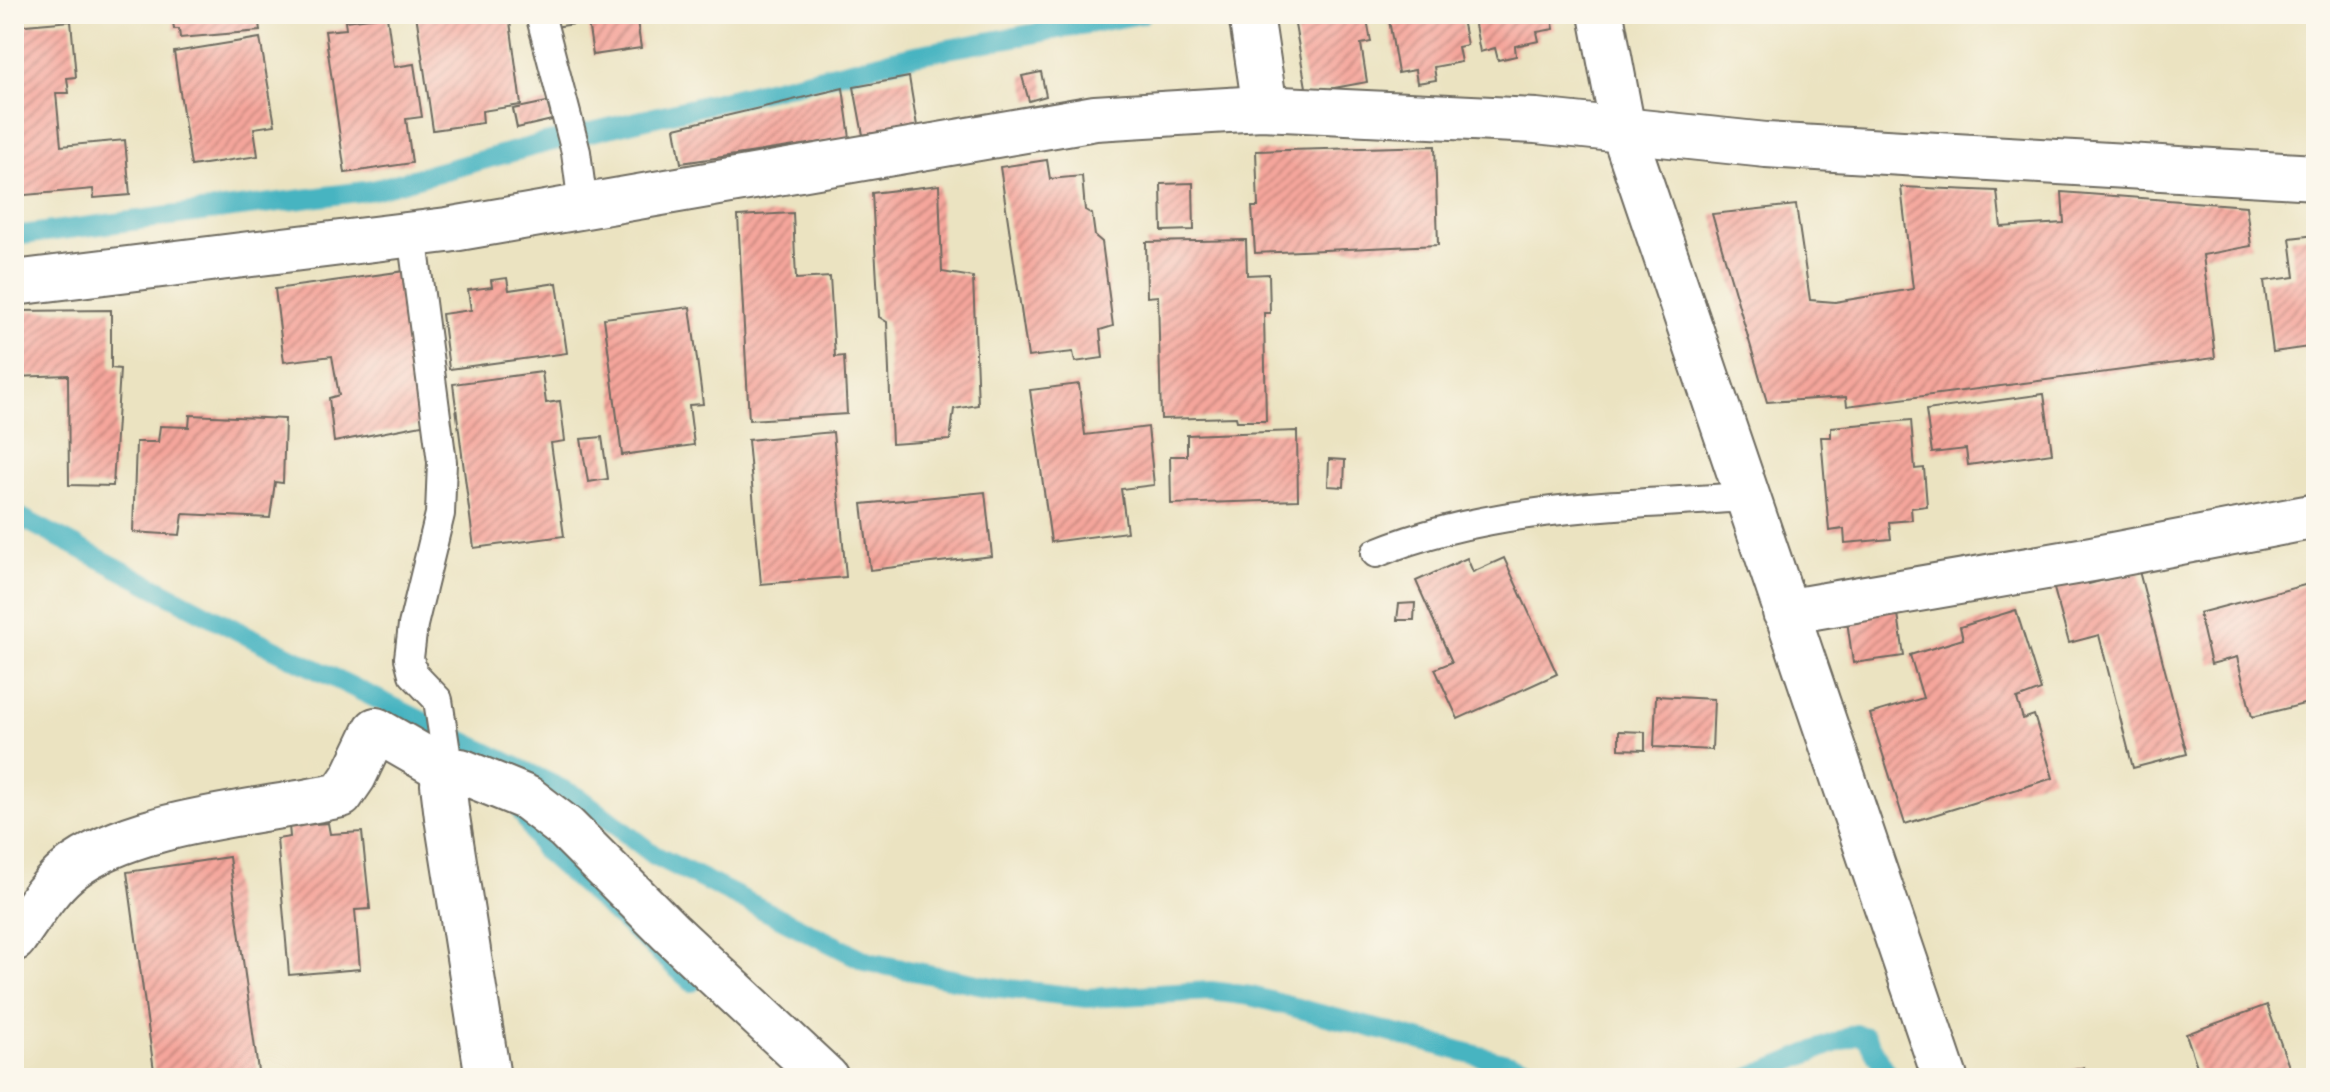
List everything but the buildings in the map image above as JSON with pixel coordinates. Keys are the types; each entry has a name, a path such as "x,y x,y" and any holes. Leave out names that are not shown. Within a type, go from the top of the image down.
{"street":[{"path":"1251,14 1265,108"},
{"path":"1601,14 1623,130 1945,1078"},
{"path":"14,283 412,234 1095,118 1265,108 1536,121 1766,145 2316,177"},
{"path":"1785,612 2092,559 2316,516"},
{"path":"14,939 66,873 94,855 143,834 341,795 354,776 376,730 449,772 461,771 527,798 566,828 826,1078"},
{"path":"449,772 443,784 447,817 488,1078"}],"lane":[{"path":"540,14 576,152 583,206"},
{"path":"412,234 442,462 440,514 413,625 409,658 413,674 438,700 449,772"},
{"path":"1376,553 1406,540 1476,522 1637,504 1746,497"}],"waterway":[{"path":"14,236 373,190 541,144 915,55 1142,14"},
{"path":"14,514 246,635 580,798 654,855 868,962 993,987 1087,998 1211,991 1251,996 1564,1078"},
{"path":"519,807 543,849 692,982"},
{"path":"1749,1078 1856,1034 1866,1037 1890,1078"}]}
